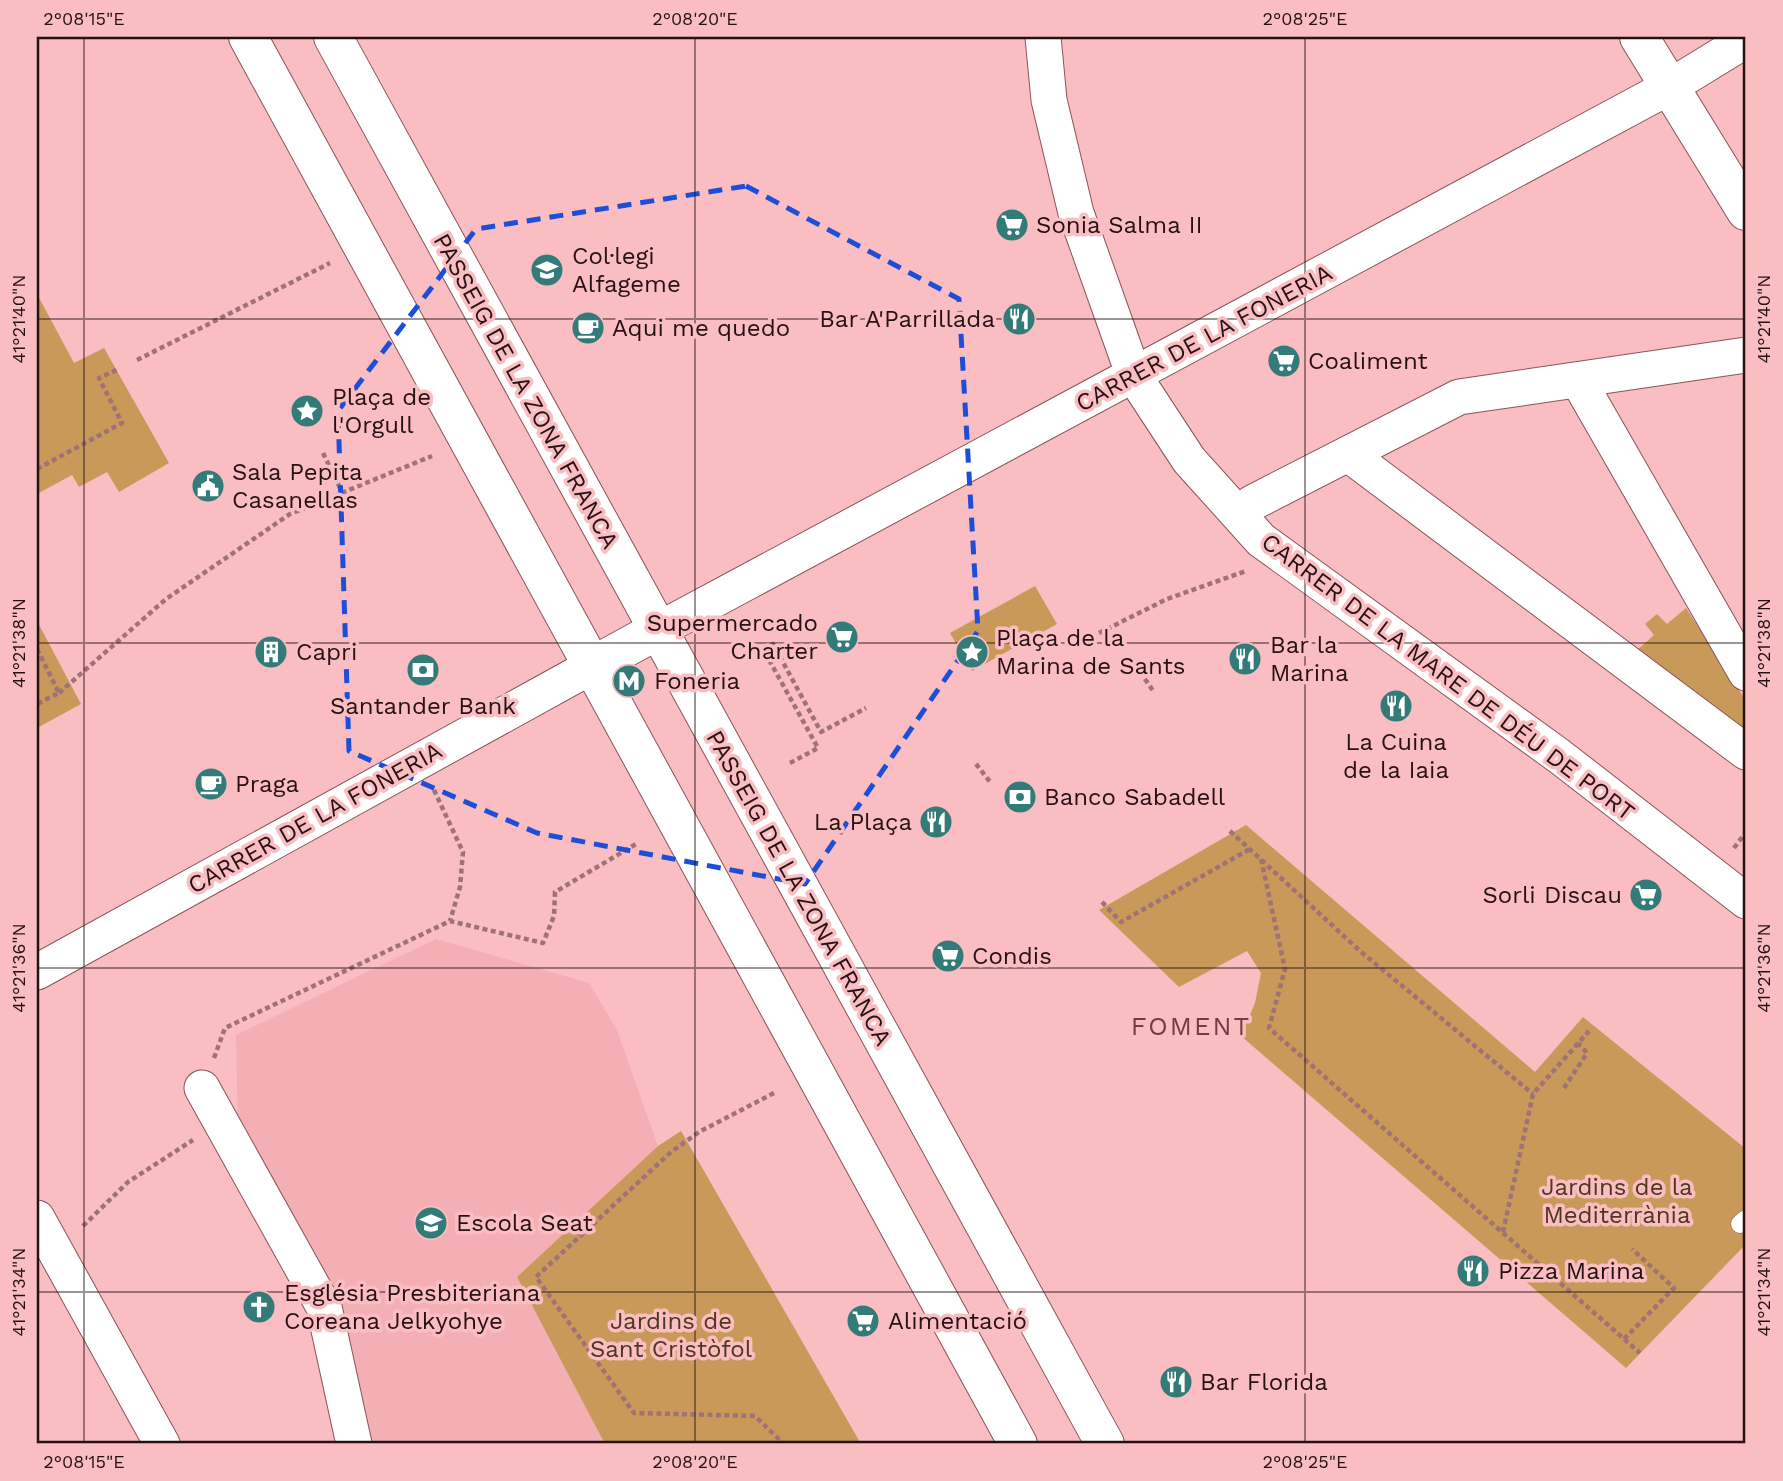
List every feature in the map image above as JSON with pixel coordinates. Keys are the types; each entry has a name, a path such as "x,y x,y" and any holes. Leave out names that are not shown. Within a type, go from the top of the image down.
{"main road":[{"path":"248,37 1018,1444"},
{"name":"PASSEIG DE LA ZONA FRANCA","path":"333,37 1105,1444"},
{"path":"1639,37 1746,211"},
{"path":"594,665 658,630"}],"street":[{"name":"CARRER DE LA MARE DE DÉU DE PORT","path":"1043,37 1049,100 1076,213 1134,376 1189,460 1261,540 1559,756 1746,901"},
{"name":"CARRER DE LA FONERIA","path":"658,630 1671,86 1746,40"},
{"path":"1252,503 1459,397 1746,355"},
{"path":"1578,380 1746,673"},
{"path":"1348,454 1746,752"},
{"name":"CARRER DE LA FONERIA","path":"37,972 594,665"},
{"path":"202,1088 324,1307 354,1444"},
{"path":"37,1218 162,1444"}],"path":[{"path":"136,360 334,261"},
{"path":"37,469 122,423 99,378 119,369"},
{"path":"323,453 342,492"},
{"path":"37,704 59,693 166,599 290,514 432,456"},
{"path":"1099,633 1167,599 1250,569"},
{"path":"790,763 818,748 764,649 773,644 821,732 866,708"},
{"path":"37,649 59,693"},
{"path":"1140,672 1154,692"},
{"path":"976,765 991,783"},
{"path":"432,784 463,852 460,887 450,921"},
{"path":"1230,831 1360,951 1533,1094"},
{"path":"202,1088 225,1028 450,921 543,943 554,916 555,892 636,844"},
{"path":"1102,902 1121,922 1250,849"},
{"path":"1261,859 1285,969 1269,1028 1640,1353"},
{"path":"1503,1233 1533,1094 1590,1031"},
{"path":"1564,1088 1587,1053 1578,1043"},
{"path":"774,1093 699,1132 671,1152 536,1277 634,1413 755,1416 784,1444"},
{"path":"83,1226 128,1182 220,1123"},
{"path":"1624,1339 1674,1289 1632,1249"}],"highlighted area":[{"path":"746,186 959,299 978,631 805,884 537,833 349,751 338,411 476,229"}],"shaded area":[{"name":"Escola Seat","path":"436,939 589,983 617,1030 658,1146 517,1277 605,1444 371,1444 238,1134 236,1035"}],"green space":[{"path":"37,294 74,363 104,348 169,463 119,492 107,472 79,487 72,475 37,494"},
{"path":"1035,586 1057,624 972,671 950,633"},
{"path":"1686,608 1746,701 1746,735 1635,652 1654,635 1645,624 1657,614 1667,624"},
{"path":"37,621 81,704 37,728"},
{"name":"Jardins de la Mediterrània","path":"1246,825 1535,1072 1583,1017 1746,1149 1746,1244 1626,1368 1241,1036 1255,1003 1261,973 1247,951 1179,987 1099,910"},
{"name":"Jardins de Sant Cristòfol","path":"681,1131 861,1444 605,1444 517,1277 658,1146"}],"place":[{"name":"Sonia Salma II","path":"1012,225"},
{"name":"Col·legi Alfageme","path":"547,270"},
{"name":"Bar A'Parrillada","path":"1019,319"},
{"name":"Aqui me quedo","path":"588,328"},
{"name":"Coaliment","path":"1284,361"},
{"name":"Plaça de l'Orgull","path":"307,411"},
{"name":"Sala Pepita Casanellas","path":"208,486"},
{"name":"Supermercado Charter","path":"842,637"},
{"name":"Capri","path":"271,652"},
{"name":"Plaça de la Marina de Sants","path":"972,652"},
{"name":"Bar la Marina","path":"1245,659"},
{"name":"Santander Bank","path":"423,670"},
{"name":"Foneria","path":"629,681"},
{"name":"La Cuina de la Iaia","path":"1396,706"},
{"name":"Praga","path":"211,784"},
{"name":"Banco Sabadell","path":"1020,797"},
{"name":"La Plaça","path":"936,822"},
{"name":"Sorli Discau","path":"1646,895"},
{"name":"Condis","path":"948,956"},
{"name":"Escola Seat","path":"431,1223"},
{"name":"Pizza Marina","path":"1473,1271"},
{"name":"Església Presbiteriana Coreana Jelkyohye","path":"259,1307"},
{"name":"Alimentació","path":"863,1321"},
{"name":"Bar Florida","path":"1176,1382"}],"district":[{"name":"FOMENT","path":"1191,1026"}]}
